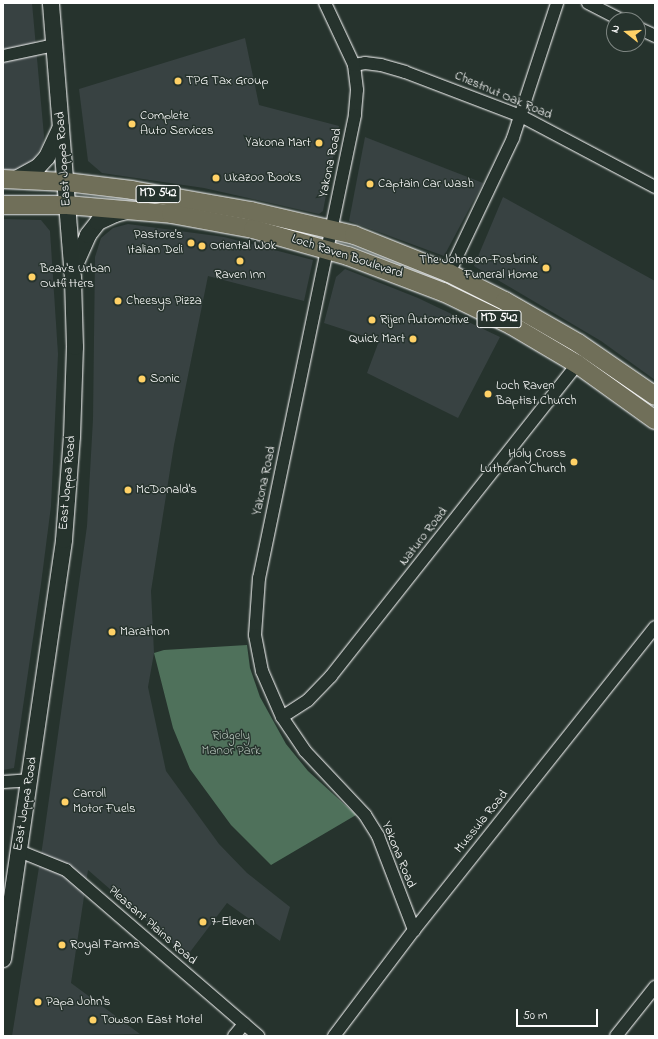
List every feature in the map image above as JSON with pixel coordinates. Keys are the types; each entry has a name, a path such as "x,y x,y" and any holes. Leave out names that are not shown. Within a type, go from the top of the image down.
{"main road":[{"name":"East Joppa Road","path":"3,959 6,923 30,780 67,507 74,386 72,271 68,204 51,3"},
{"path":"10,179 38,167 47,157 61,126"},
{"name":"Loch Raven Boulevard","path":"10,179 66,182 207,202 332,230 380,244 450,273 578,343 655,396"},
{"name":"Loch Raven Boulevard","path":"3,205 68,204 135,210 239,226 328,249 449,295 504,322 577,364 655,420"},
{"path":"72,271 88,235 98,222 115,214 135,210"}],"street":[{"name":"Yakona Road","path":"325,3 354,65 356,90 355,115 256,598 258,653 269,690 282,717 304,751 354,801 378,836 414,930"},
{"path":"450,273 521,116 557,3"},
{"path":"588,3 606,12"},
{"path":"3,56 54,45"},
{"name":"Chestnut Oak Road","path":"354,65 365,63 381,65 406,72 521,116 655,187"},
{"name":"Naturo Road","path":"282,717 308,700 331,676 577,364"},
{"name":"Mussula Road","path":"334,1036 414,930 655,627"},
{"path":"3,782 30,780"},
{"name":"Pleasant Plains Road","path":"19,851 57,865 79,880 258,1036"},
{"path":"616,1036 655,987"},
{"path":"234,1036 244,1024"}],"shaded area":[{"path":"3,3 32,3 44,136 43,144 34,159 16,170 3,170"},
{"path":"245,38 259,105 339,126 323,211 319,214 204,188 102,173 88,161 79,89"},
{"path":"365,137 483,183 444,256 349,221"},
{"path":"503,197 655,281 655,380 601,341 474,266"},
{"path":"3,219 41,220 50,231 58,354 51,506 41,584 14,768 3,770"},
{"path":"128,224 224,237 313,260 304,301 208,276 174,445 151,591 154,653 148,687 166,771 219,844 247,873 290,907 280,941 227,903 187,956 88,870 71,983 140,1034 12,1036 43,842 87,526 93,419 95,257 101,238 113,228"},
{"path":"345,269 418,298 500,337 458,418 367,373 379,341 324,323 336,277"}],"green space":[{"name":"Ridgely Manor Park","path":"247,645 250,668 260,697 286,744 308,771 356,815 271,865 231,825 190,769 173,728 154,653 164,650"}],"place":[{"name":"TPG Tax Group","path":"178,81"},
{"name":"Complete Auto Services","path":"132,124"},
{"name":"Yakona Mart","path":"319,143"},
{"name":"Ukazoo Books","path":"216,178"},
{"name":"Captain Car Wash","path":"370,184"},
{"name":"Pastore’s Italian Deli","path":"191,243"},
{"name":"Oriental Wok","path":"202,246"},
{"name":"Raven Inn","path":"240,261"},
{"name":"The Johnson-Fosbrink Funeral Home","path":"546,268"},
{"name":"Beav's Urban Outfitters","path":"32,277"},
{"name":"Cheesys Pizza","path":"118,301"},
{"name":"Rijen Automotive","path":"372,320"},
{"name":"Quick Mart","path":"413,339"},
{"name":"Sonic","path":"142,379"},
{"name":"Loch Raven Baptist Church","path":"488,394"},
{"name":"Holy Cross Lutheran Church","path":"574,462"},
{"name":"McDonald's","path":"128,490"},
{"name":"Marathon","path":"112,632"},
{"name":"Carroll Motor Fuels","path":"65,802"},
{"name":"7-Eleven","path":"203,922"},
{"name":"Royal Farms","path":"62,945"},
{"name":"Papa John's","path":"38,1002"},
{"name":"Towson East Motel","path":"93,1020"}]}
